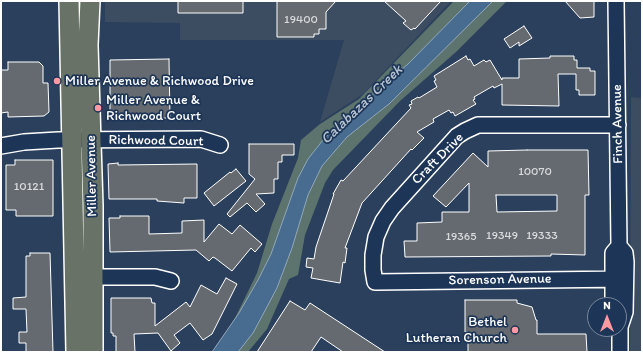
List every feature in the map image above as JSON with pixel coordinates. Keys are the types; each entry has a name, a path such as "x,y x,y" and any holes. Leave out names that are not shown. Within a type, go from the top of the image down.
{"main road":[{"name":"Miller Avenue","path":"69,1 76,352"},
{"name":"Miller Avenue","path":"90,1 88,45 94,276 93,352"}],"street":[{"name":"Finch Avenue","path":"615,297 625,253 619,246 616,1"},
{"name":"Craft Drive","path":"375,282 373,255 376,237 383,221 403,194 457,136 471,127 478,125 618,124"},
{"name":"Richwood Court","path":"1,146 32,141 201,139 220,146"},
{"path":"74,277 155,276 171,281"},
{"name":"Finch Avenue","path":"619,279 622,297"},
{"name":"Sorenson Avenue","path":"375,282 619,279"},
{"name":"Finch Avenue","path":"619,337 620,352"}],"shaded area":[{"path":"105,1 451,1 363,94 320,122 344,40 180,40 180,23 105,22"},
{"path":"631,97 642,98 642,352 630,352"}],"green space":[{"path":"454,1 507,1 456,52 400,101 333,170 325,183 305,235 298,275 289,279 267,329 248,352 216,352 220,349 257,273 272,224 298,158 301,140 320,124 359,99"}],"water":[{"name":"Calabazas Creek","path":"470,1 493,1 389,104 347,137 322,166 308,195 292,248 277,288 253,333 238,352 212,352 239,313 271,254 298,178 308,159 337,125 408,64"}],"building":[{"path":"178,1 243,1 243,13 178,13"},
{"path":"277,1 336,1 326,12 326,29 319,29 319,34 314,34 314,37 277,37"},
{"path":"384,1 441,1 415,29 414,28 411,30 403,23 406,21"},
{"path":"565,1 594,1 594,17 580,18"},
{"path":"524,26 532,38 519,46 519,42 510,48 504,39"},
{"path":"466,56 468,60 470,59 474,66 484,60 486,62 490,60 502,80 502,78 519,78 519,59 550,58 550,56 574,56 574,60 577,60 577,68 590,68 590,71 595,71 595,95 579,95 579,90 576,90 576,74 558,74 559,106 502,105 502,84 494,88 493,86 474,97 475,99 473,100 476,104 455,116 453,112 451,113 449,110 433,119 434,122 417,132 424,138 412,150 411,149 362,203 345,248 347,248 345,263 343,262 340,283 311,278 313,268 306,267 307,258 314,259 316,247 333,194 341,180 343,181 411,108 409,105 412,104 411,101 437,87 434,81 436,80 434,76"},
{"path":"169,59 170,118 110,119 110,60"},
{"path":"8,62 39,62 43,66 43,83 48,83 49,112 44,116 8,117 8,112 1,113 1,70 8,70"},
{"path":"249,144 294,144 294,155 282,155 282,162 278,162 278,179 274,179 274,193 256,194 265,204 256,212 247,203 230,217 227,214 255,179 249,174"},
{"path":"588,150 589,195 585,195 585,255 551,254 551,256 405,257 404,241 417,241 417,223 442,222 442,212 469,212 469,183 446,207 433,196 473,153 488,167 488,151","holes":["496,195 557,195 557,211 497,212"]},
{"path":"15,160 53,160 53,216 16,216 16,210 6,210 6,165 15,165"},
{"path":"118,163 118,165 197,164 197,198 184,198 184,203 157,201 157,199 109,199 108,164"},
{"path":"236,169 246,181 214,206 204,193"},
{"path":"120,216 149,216 149,234 182,233 182,221 204,220 204,242 219,224 232,234 240,225 262,244 255,252 251,248 232,271 213,257 209,261 196,250 110,252 109,218 120,218"},
{"path":"30,253 50,253 53,352 26,352 26,343 19,343 19,332 27,332 26,309 13,309 13,298 26,297 26,256 30,256"},
{"path":"226,278 237,284 212,334 203,340 190,323 174,335 180,343 171,351 158,333 134,334 135,352 116,352 116,336 113,336 113,333 111,333 111,298 151,298 152,303 155,303 155,326 186,302 190,307 201,285 217,294"},
{"path":"465,300 517,300 517,303 532,307 537,320 537,334 586,334 587,352 468,352 468,332 465,332"},
{"path":"290,301 305,310 310,303 385,352 343,352 321,337 311,352 257,352"}],"place":[{"name":"Miller Avenue & Richwood Drive","path":"57,81"},
{"name":"Miller Avenue & Richwood Court","path":"98,108"},
{"name":"Bethel Lutheran Church","path":"515,330"}]}
